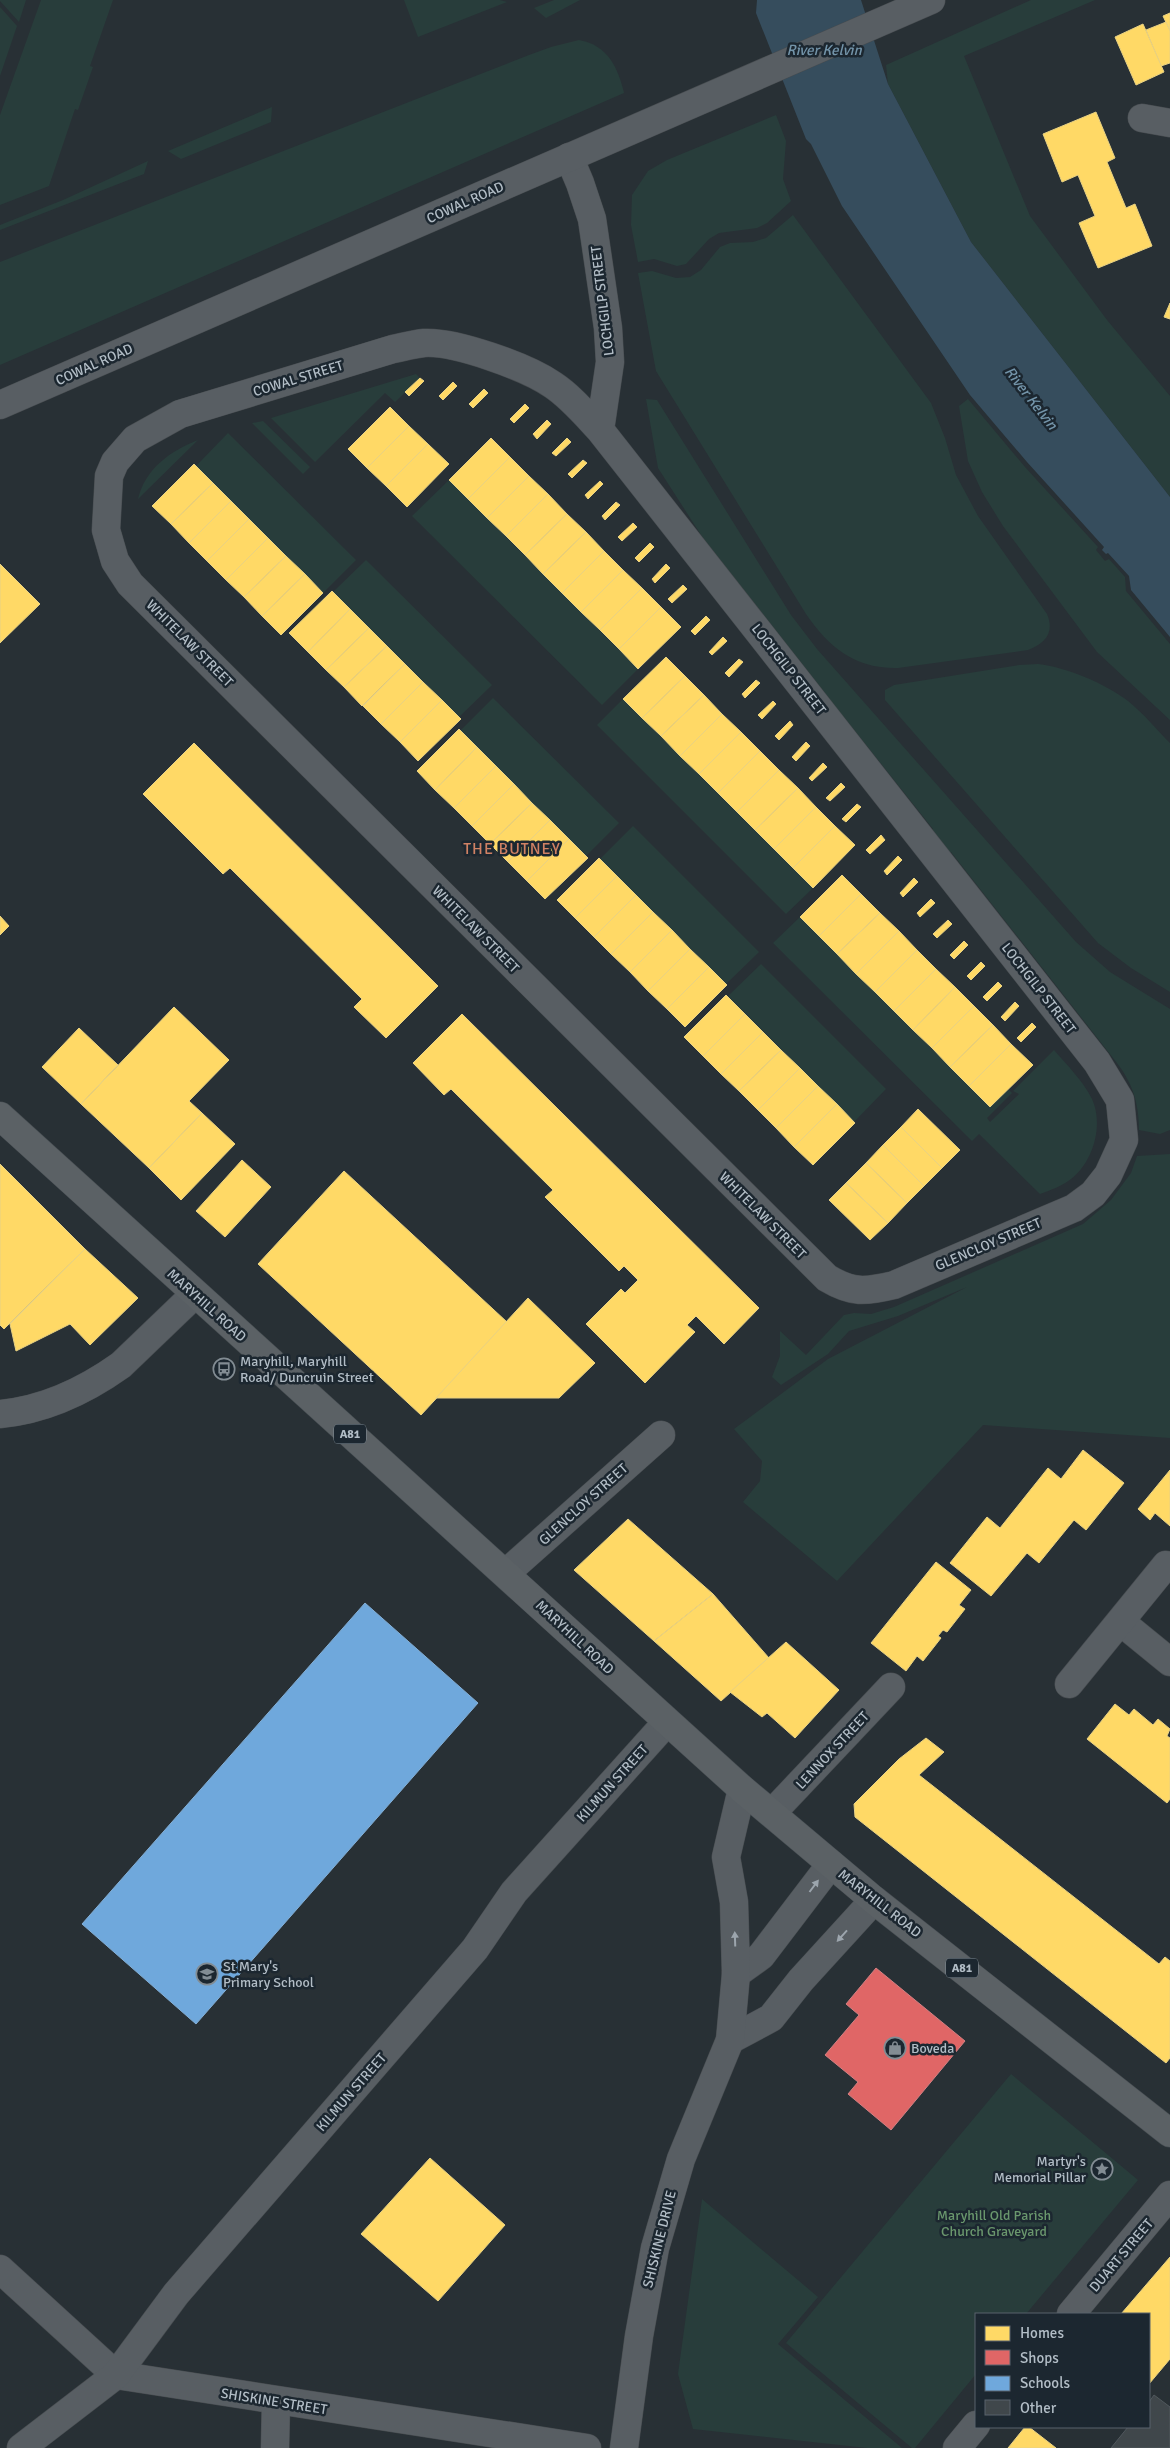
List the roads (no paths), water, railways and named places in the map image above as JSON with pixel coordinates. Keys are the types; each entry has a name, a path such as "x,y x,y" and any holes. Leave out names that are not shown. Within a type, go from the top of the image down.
{"main road":[{"name":"MARYHILL ROAD","path":"0,1116 194,1294 506,1573 742,1789 874,1900 1168,2126"}],"street":[{"name":"COWAL ROAD","path":"0,405 931,0"},
{"path":"1142,118 1170,124"},
{"name":"LOCHGILP STREET","path":"569,157 592,219 608,328 610,362 600,430 1097,1062 1120,1100 1124,1140"},
{"name":"COWAL STREET","path":"130,584 115,561 106,530 109,476 114,462 135,439 180,414 394,349 424,343 452,346 512,365 551,383 582,410 600,430"},
{"name":"WHITELAW STREET","path":"130,584 823,1274"},
{"name":"GLENCLOY STREET","path":"823,1274 843,1288 867,1291 894,1285 1074,1208 1093,1194 1108,1175 1124,1140"},
{"path":"0,1414 32,1409 60,1399 92,1384 121,1365 194,1294"},
{"name":"GLENCLOY STREET","path":"506,1573 661,1435"},
{"path":"1069,1684 1166,1565"},
{"path":"1121,1622 1170,1662"},
{"name":"LENNOX STREET","path":"772,1813 891,1687"},
{"name":"KILMUN STREET","path":"21,2448 116,2375 176,2294 475,1949 514,1892 668,1722"},
{"name":"SHISKINE DRIVE","path":"624,2448 639,2336 654,2248 680,2159 730,2040 736,1974 734,1902 726,1856 742,1789"},
{"path":"736,1974 761,1956 831,1864"},
{"path":"730,2040 771,2018 801,1980 874,1900"},
{"name":"DUART STREET","path":"1072,2313 1170,2196"},
{"path":"0,2269 116,2375"},
{"name":"SHISKINE STREET","path":"116,2375 276,2402 587,2448"},
{"path":"275,2448 276,2402"},
{"path":"957,2448 975,2426"}],"water":[{"name":"River Kelvin","path":"757,0 861,0 888,84 971,242 1170,497 1170,637 1131,590 1129,576 1108,553 1106,554 1102,550 1104,547 1027,462 970,395 842,206 811,144 806,139 756,13"}],"place":[{"name":"Maryhill, Maryhill Road/ Duncruin Street","path":"224,1369"},
{"name":"St Mary's Primary School","path":"207,1974"},
{"name":"Boveda","path":"895,2048"},
{"name":"Martyr's Memorial Pillar","path":"1102,2169"}],"district":[{"name":"THE BUTNEY","path":"512,848"}],"park label":[{"name":"Maryhill Old Parish Church Graveyard","path":"994,2224"}]}
